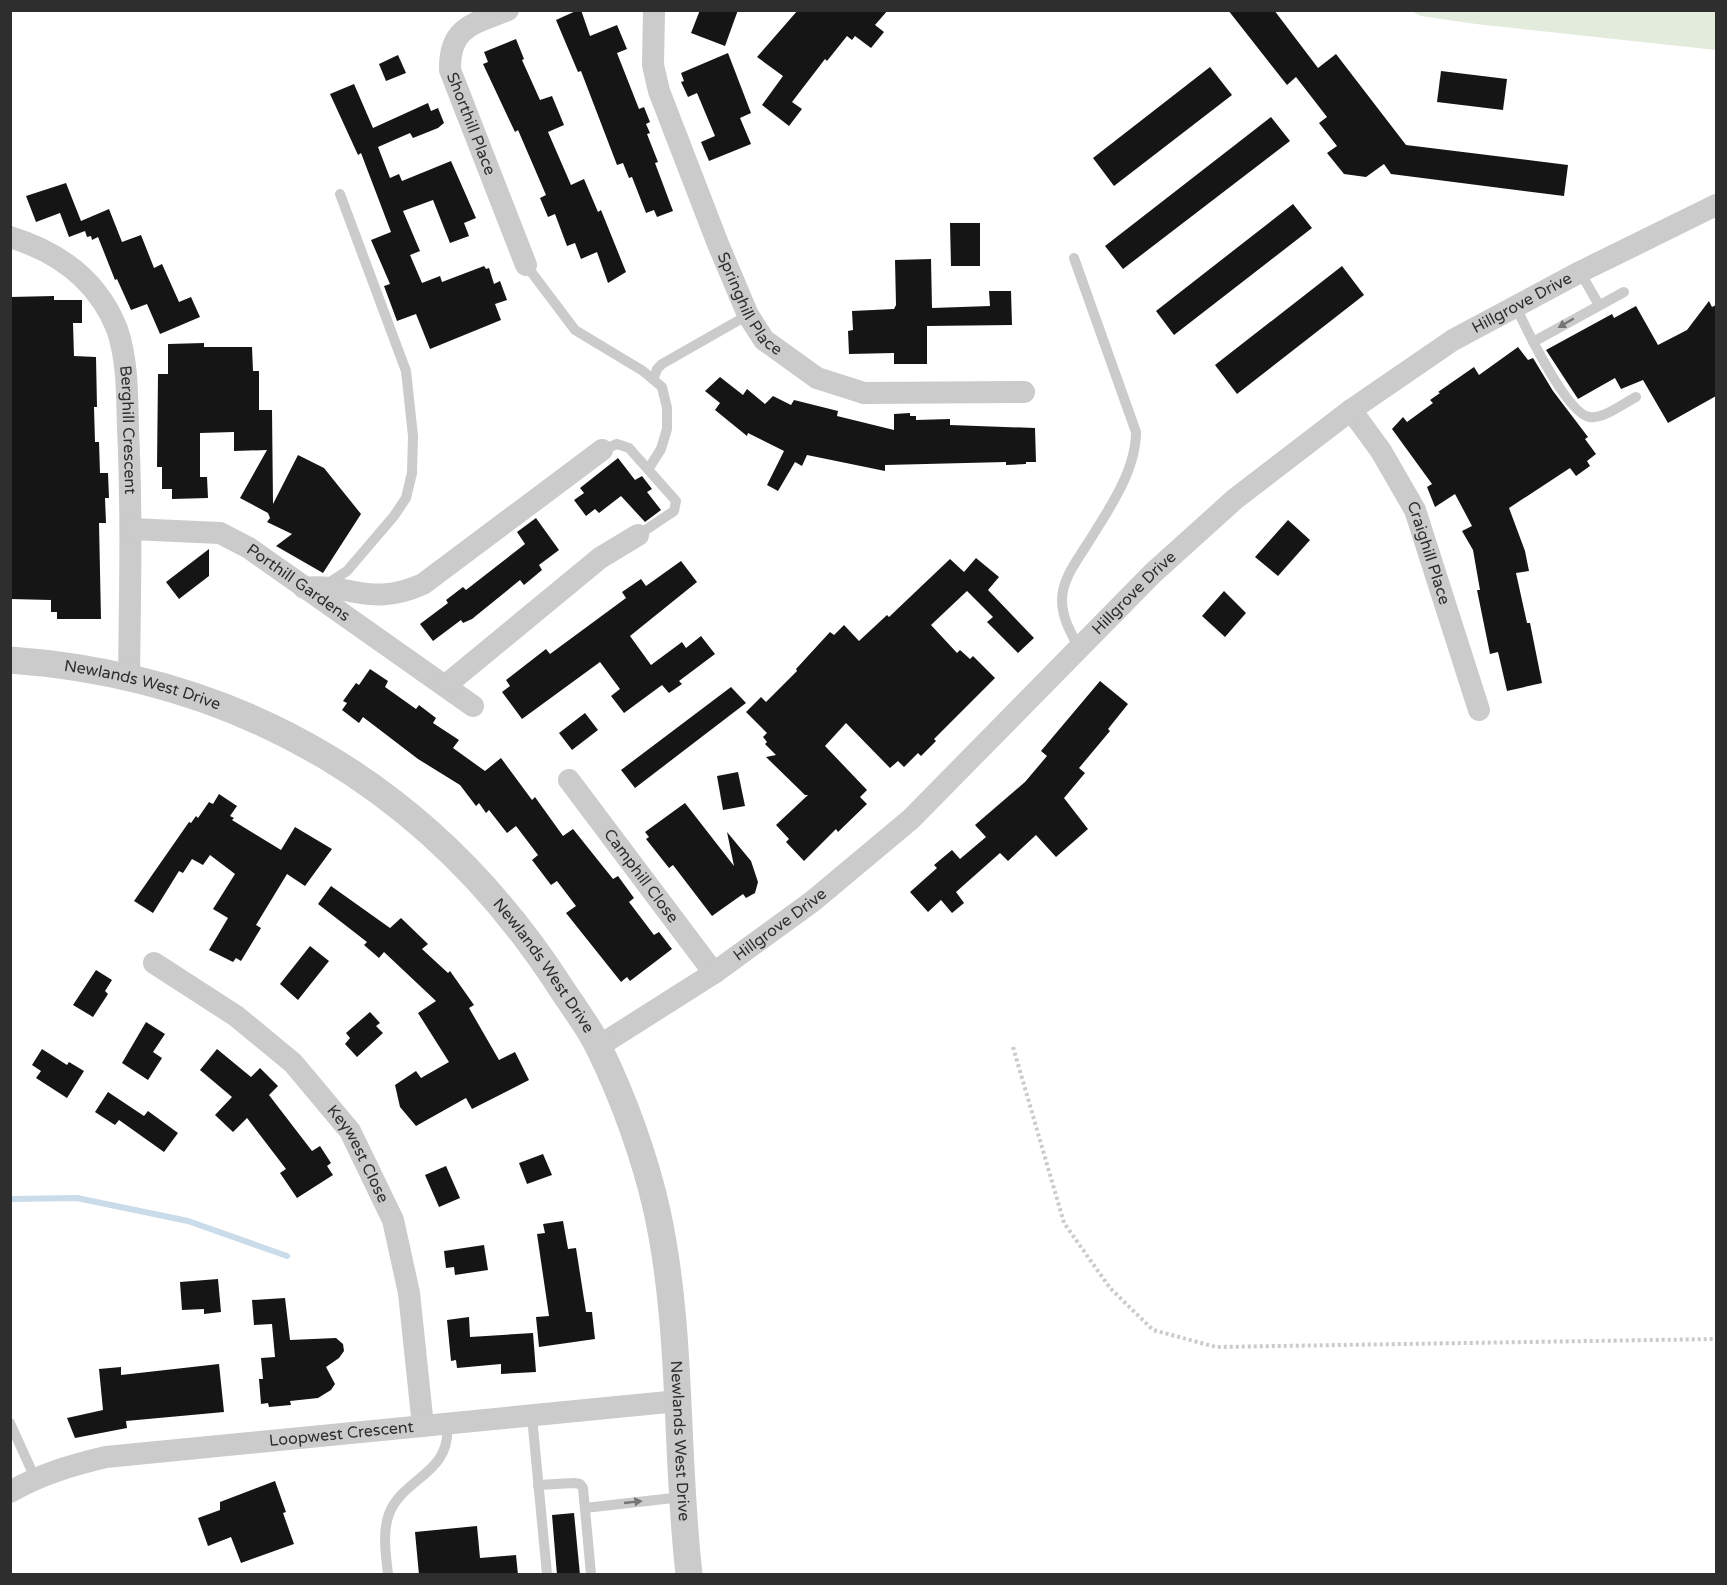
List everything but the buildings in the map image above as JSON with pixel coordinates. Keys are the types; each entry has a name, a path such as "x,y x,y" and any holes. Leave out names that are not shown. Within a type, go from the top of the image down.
{"street":[{"name":"Shorthill Place","path":"508,10 466,27 456,37 450,58 450,70 526,265"},
{"name":"Springhill Place","path":"654,10 653,65 659,92 748,315 764,340 780,354 817,378 864,393 1024,392"},
{"name":"Hillgrove Drive","path":"599,1046 714,973 813,901 911,819 1153,573 1235,499 1351,410 1453,340 1580,272 1716,205"},
{"name":"Berghill Crescent","path":"10,237 47,250 70,265 103,302 117,330 126,375 131,529 129,676"},
{"name":"Craighill Place","path":"1351,410 1382,451 1415,510 1479,710"},
{"path":"314,587 382,597 403,593 423,584 602,450"},
{"name":"Porthill Gardens","path":"131,529 220,533 249,548 314,587 473,706"},
{"path":"446,685 600,558 638,535"},
{"name":"Newlands West Drive","path":"10,660 129,676 182,691 291,737 376,788 417,820 478,877 516,922 599,1046 643,1157 657,1209 669,1270 682,1497 689,1575"},
{"name":"Camphill Close","path":"569,780 714,973"},
{"name":"Keywest Close","path":"154,963 236,1016 293,1064 350,1131 393,1220 409,1293 423,1426"},
{"name":"Loopwest Crescent","path":"10,1492 34,1478 70,1465 106,1457 678,1401"}],"lane":[{"path":"314,587 347,571 394,516 406,498 412,473 413,436 406,371 340,194"},
{"path":"1074,258 1136,432 1136,450 1123,480 1069,574 1062,597 1068,626 1079,648"},
{"path":"526,265 575,330 654,378 662,387 667,408 667,429 661,449 649,468"},
{"path":"1580,272 1599,305"},
{"path":"1533,342 1624,292"},
{"path":"1515,307 1533,342 1574,408 1586,417 1594,417 1636,397"},
{"path":"654,378 662,364 748,315"},
{"path":"602,450 622,445 629,448 672,495 676,506 656,524 638,535"},
{"path":"532,1417 547,1575"},
{"path":"10,1423 34,1478"},
{"path":"388,1575 386,1526 389,1512 438,1461 446,1448 447,1424"},
{"path":"538,1485 580,1484 584,1488 591,1575"},
{"path":"585,1508 682,1497"}],"path":[{"path":"1013,1047 1064,1223 1110,1288 1153,1330 1216,1347 1716,1339"}],"shaded area":[{"path":"1411,11 1716,11 1716,50 1476,24 1421,16"}],"waterway":[{"path":"10,1199 77,1198 188,1221 287,1256"}]}
